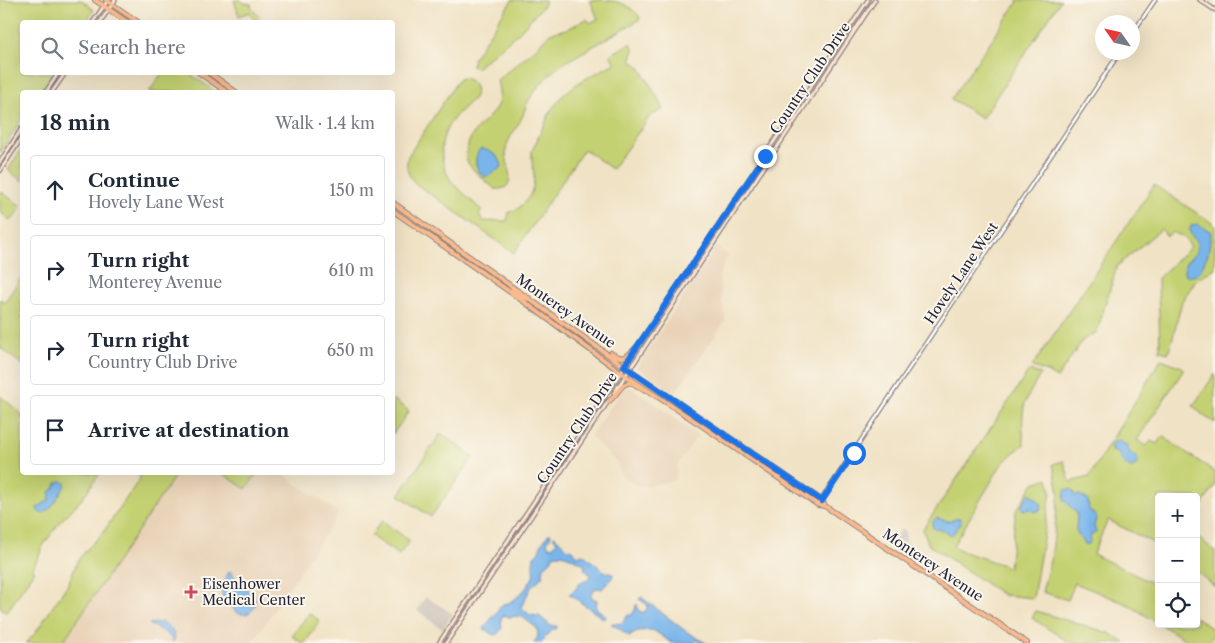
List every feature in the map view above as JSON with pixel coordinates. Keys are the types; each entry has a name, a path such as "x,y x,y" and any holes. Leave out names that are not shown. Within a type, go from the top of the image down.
{"main road":[{"path":"96,0 124,20"},
{"path":"94,20 107,0 114,2 136,20"},
{"name":"Country Club Drive","path":"439,643 868,0"},
{"name":"Country Club Drive","path":"446,643 626,376 875,0"},
{"path":"1200,0 1215,10"},
{"path":"102,20 114,2"},
{"path":"47,90 58,75"},
{"path":"53,90 64,75"},
{"path":"202,75 224,90"},
{"path":"212,75 233,90"},
{"path":"0,162 20,131"},
{"path":"0,171 20,140"},
{"name":"Monterey Avenue","path":"395,204 598,348 822,501 825,506 1027,643"},
{"name":"Monterey Avenue","path":"395,212 620,372 725,441 818,506"},
{"path":"506,290 514,292 523,299 528,298"},
{"path":"598,348 622,358 636,348"},
{"path":"609,401 614,398 623,385 628,383 632,383 642,390 647,390"},
{"path":"818,506 825,506"},
{"path":"452,634 450,630 455,619"}],"street":[{"path":"1140,22 1155,0"},
{"name":"Hovely Lane West","path":"818,506 1115,60"}],"shaded area":[{"path":"716,247 728,255 719,275 726,320 675,393 637,367"},
{"path":"629,387 698,435 676,467 676,477 673,481 639,487 620,474 617,462 590,436 623,389"},
{"name":"Eisenhower Medical Center","path":"176,475 225,475 245,489 256,475 284,475 339,513 252,643 62,643"},
{"path":"900,530 905,530 907,545 912,556 892,542"},
{"path":"426,597 453,614 442,629 417,610"}],"green space":[{"path":"0,0 82,0 94,10 87,20 20,20 20,75 52,75 41,90 20,90 20,122 0,153"},
{"path":"234,0 241,0 244,3 251,4 252,9 260,17 254,20 249,12 239,16"},
{"path":"512,0 546,0 519,32 476,68 472,66 474,57"},
{"path":"590,0 612,1 623,4 640,17 639,20 564,63 540,84 529,100 507,145 506,155 510,175 507,186 495,189 472,168 466,156 469,141 473,134 497,106 499,89 497,80 536,48 550,33 567,29 587,19 590,23 598,19"},
{"path":"1019,0 1061,0 982,118 951,99"},
{"path":"631,43 634,50 631,58 633,62 640,67 664,109 650,116 612,169 584,149 514,253 416,184 411,178 407,168 408,156 458,80 462,78 469,80 474,85 476,91 474,98 453,119 444,136 442,152 445,168 452,182 482,210 479,215 483,221 507,221 509,212 520,207 531,193 534,181 532,151 551,110 563,95 578,83 615,63 610,55"},
{"path":"161,75 192,75 213,90 150,90"},
{"path":"20,151 20,179 8,170"},
{"path":"1154,185 1215,225 1215,268 1196,280 1182,301 1168,353 1160,351 1158,278 1191,247 1184,237 1172,232 1167,236 1161,229 1117,266 1097,332 1083,340 1057,378 1032,367"},
{"path":"0,191 20,205 13,219 10,220 0,212"},
{"path":"20,279 20,363 0,347 0,299 5,302"},
{"path":"1161,359 1182,367 1183,371 1137,440 1147,446 1151,441 1157,444 1162,436 1215,472 1215,486 1200,508 1200,493 1155,493 1155,544 1108,520 1093,554 1155,586 1155,621 1129,605 1075,583 1068,600 1042,592 1052,553 1059,492 1053,464 1064,461 1070,482 1089,477"},
{"path":"1029,371 1041,374 1025,403 1023,413 1024,445 1001,465 953,546 964,552 1009,567 1016,511 1034,483 1048,478 1051,492 1033,598 1003,595 929,545 923,529"},
{"path":"1215,374 1215,423 1193,406"},
{"path":"0,396 20,412 20,475 99,475 81,500 59,523 40,550 32,570 34,571 7,612 0,607"},
{"path":"395,400 409,411 395,431"},
{"path":"441,433 473,457 431,517 399,495"},
{"path":"138,475 176,475 62,643 25,643 34,635 68,584 78,560 102,534 141,477"},
{"path":"225,475 256,475 246,489"},
{"path":"382,521 410,541 399,555 371,536"},
{"path":"1200,539 1215,551 1215,587 1200,574"},
{"path":"1036,611 1109,633 1125,643 1070,643 1032,618"},
{"path":"309,613 320,621 305,643 302,643 292,636"},
{"path":"1200,620 1215,631 1209,643 1191,643 1167,628 1200,628"}],"water":[{"path":"480,149 495,155 500,160 502,167 485,177 479,171 476,164 476,156"},
{"path":"1197,224 1210,231 1208,254 1199,273 1188,276 1184,273 1186,263 1195,254 1197,248 1190,229 1191,226"},
{"path":"1118,440 1126,445 1130,453 1137,458 1138,463 1133,468 1126,465 1118,453 1111,451 1111,445"},
{"path":"60,481 66,484 59,496 49,509 44,513 40,513 37,508 49,500 49,492"},
{"path":"1070,489 1074,492 1075,496 1080,495 1088,500 1089,510 1097,517 1094,526 1096,533 1091,535 1089,544 1086,545 1076,530 1077,514 1064,500 1065,490"},
{"path":"1030,493 1041,503 1040,510 1034,512 1029,509 1022,509 1022,504"},
{"path":"936,518 948,521 960,518 961,523 952,535 942,530 934,529 932,526"},
{"path":"548,534 551,534 547,543 550,547 554,546 557,542 553,537 555,536 567,548 573,550 577,556 583,554 605,572 613,574 612,578 602,589 597,588 591,593 592,598 597,600 596,608 606,616 604,619 569,594 580,583 588,580 591,575 585,570 584,564 565,555 557,554 553,555 551,561 544,567 542,577 532,586 521,607 530,615 539,616 551,626 557,626 557,628 550,632 541,643 534,643 538,635 537,628 521,616 509,617 504,615 501,619 502,628 497,635 491,634 484,628 503,604 512,601 522,593 530,582 534,572 534,556"},
{"path":"230,571 239,583 254,596 255,606 251,612 245,614 237,613 222,596 223,587"},
{"path":"641,597 687,632 706,643 700,643 697,640 694,643 670,643 653,630 637,631 629,636 612,625 612,623 621,624 628,615 632,615 637,604 638,610 645,612 648,605 639,599"},
{"path":"162,622 173,631 175,639 173,642 167,634 149,624"}],"place":[{"name":"Eisenhower Medical Center","path":"191,592"}],"route":[{"path":"765,156 624,366 822,501 854,453"}]}
